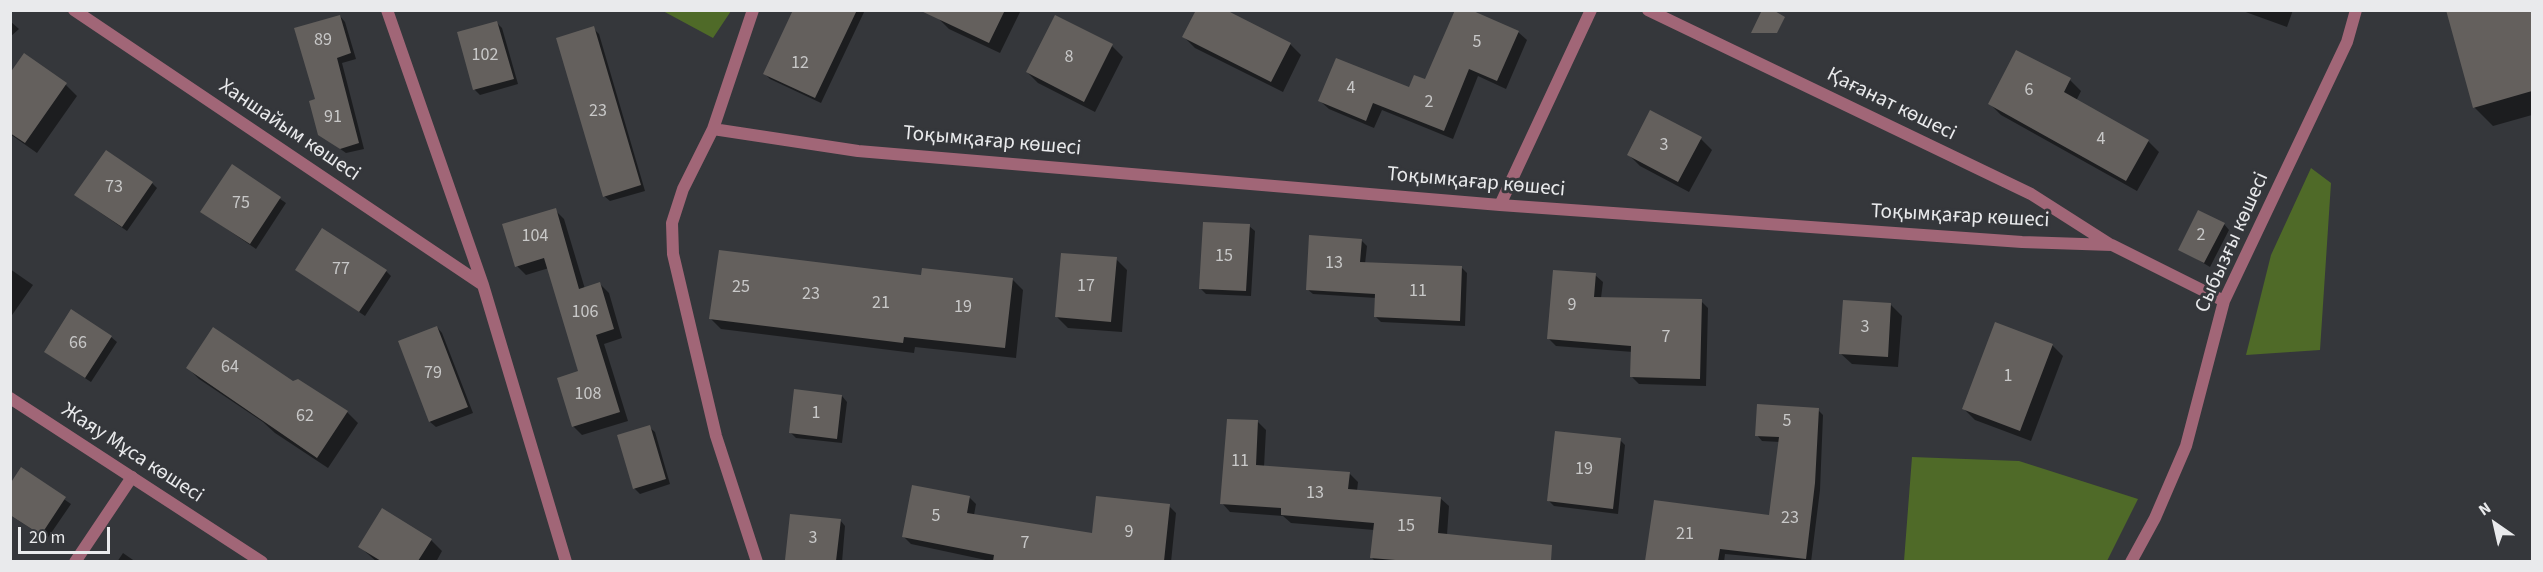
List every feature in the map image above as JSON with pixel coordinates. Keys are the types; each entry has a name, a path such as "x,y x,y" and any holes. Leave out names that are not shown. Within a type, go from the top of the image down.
{"street":[{"name":"Ханшайым көшесі","path":"74,10 483,285"},
{"path":"387,10 483,285 566,561"},
{"path":"753,10 713,129 680,200 672,223 673,254 716,436 757,561"},
{"path":"1500,205 1591,10"},
{"name":"Қағанат көшесі","path":"1648,10 2031,194 2112,245"},
{"name":"Сыбызғы көшесі","path":"2131,561 2155,518 2186,446 2224,301 2347,42 2356,10"},
{"name":"Тоқымқағар көшесі","path":"713,129 858,151 1500,205 2010,242 2112,245 2224,301"},
{"name":"Жаяу Мұса көшесі","path":"10,398 262,561"},
{"path":"75,561 132,477"}],"green space":[{"path":"663,11 731,11 713,38"},
{"path":"2311,168 2331,183 2320,350 2246,355 2271,255"},
{"path":"1912,457 2019,461 2138,499 2107,561 1904,561"}],"building":[{"path":"793,10 857,10 815,98 763,74"},
{"path":"919,10 1005,10 989,43"},
{"path":"1196,10 1226,10 1291,43 1271,82 1182,37"},
{"path":"1455,10 1471,10 1519,31 1497,81 1469,69 1444,131 1373,103 1366,121 1318,101 1336,58 1409,87 1414,75 1425,79"},
{"path":"1762,10 1773,10 1785,17 1777,33 1751,33"},
{"path":"2446,10 2532,10 2532,91 2473,108"},
{"path":"340,15 351,53 337,58 359,143 340,149 318,135 309,101 315,99 294,28"},
{"path":"1055,15 1113,44 1084,102 1026,72"},
{"path":"497,21 514,79 473,90 457,32"},
{"path":"594,26 641,185 603,197 556,38"},
{"path":"2016,50 2071,78 2064,92 2149,140 2126,181 1988,104"},
{"path":"24,53 67,83 25,143 10,133 10,73"},
{"path":"1650,110 1702,137 1678,182 1627,155"},
{"path":"106,150 153,182 122,227 74,195"},
{"path":"232,164 281,197 250,244 200,212"},
{"path":"556,208 579,289 600,282 614,329 596,335 620,412 572,427 557,378 578,371 544,258 515,267 502,224"},
{"path":"2198,210 2225,223 2204,263 2178,250"},
{"path":"1203,222 1250,224 1246,291 1199,289"},
{"path":"322,228 387,270 359,312 295,270"},
{"path":"1309,235 1362,239 1360,262 1462,266 1460,321 1374,317 1375,294 1306,290"},
{"path":"719,250 921,275 922,268 1013,278 1005,348 904,337 903,343 709,319"},
{"path":"1061,253 1117,257 1111,322 1055,317"},
{"path":"1553,270 1596,273 1594,297 1702,299 1700,379 1630,377 1631,346 1547,339"},
{"path":"1843,300 1891,303 1888,357 1839,354"},
{"path":"71,309 112,336 85,378 44,352"},
{"path":"1995,322 2053,344 2020,431 1962,409"},
{"path":"437,326 468,407 429,422 398,341"},
{"path":"213,327 293,381 298,379 348,411 317,458 186,368"},
{"path":"794,389 842,395 837,439 789,433"},
{"path":"1757,404 1819,408 1815,483 1806,559 1720,549 1718,561 1645,561 1654,500 1769,515 1779,437 1755,436"},
{"path":"1227,419 1258,420 1256,465 1350,472 1348,489 1441,497 1438,533 1552,545 1551,561 1408,561 1370,558 1374,523 1281,515 1281,508 1220,504"},
{"path":"650,425 666,479 633,489 617,435"},
{"path":"1555,431 1621,438 1613,509 1547,501"},
{"path":"21,467 66,497 41,535 10,515 10,484"},
{"path":"912,485 970,496 967,513 1092,533 1096,496 1170,504 1164,561 993,561 994,555 902,537"},
{"path":"382,508 432,539 418,561 381,561 358,547"},
{"path":"790,514 841,519 836,561 785,560"}]}
